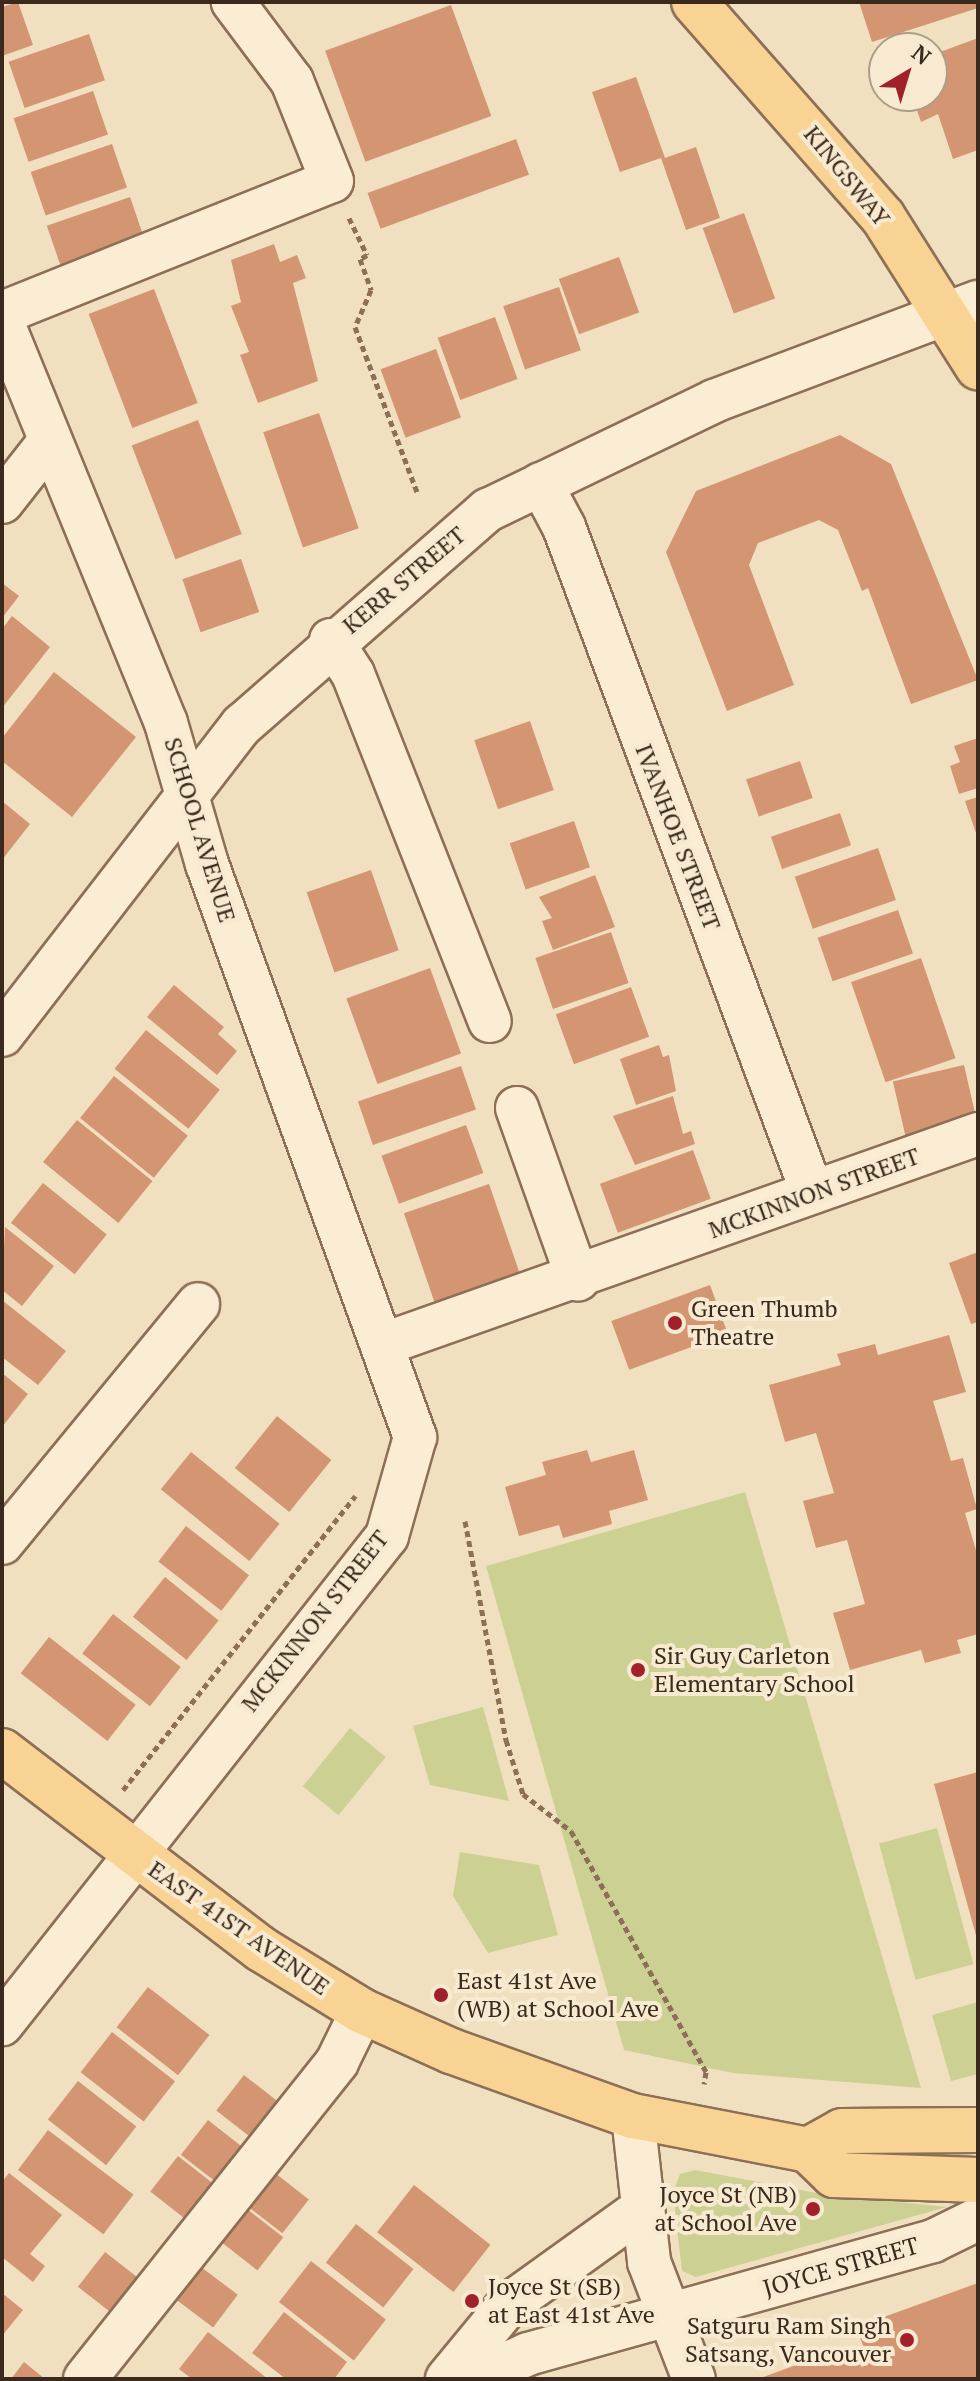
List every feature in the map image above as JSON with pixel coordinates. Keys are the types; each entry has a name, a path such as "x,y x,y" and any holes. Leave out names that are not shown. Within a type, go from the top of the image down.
{"main road":[{"name":"KINGSWAY","path":"694,2 963,308 978,367"},
{"name":"EAST 41ST AVENUE","path":"2,1751 261,1949 362,2011 543,2088 633,2116"},
{"path":"633,2116 808,2150 834,2175 978,2180"},
{"path":"808,2150 842,2131 978,2130"}],"street":[{"path":"2,313 332,181 292,81 233,2"},
{"name":"KERR STREET","path":"2,1035 242,725 331,640 488,510 714,401 963,308"},
{"name":"SCHOOL AVENUE","path":"2,321 189,794 207,864 384,1344"},
{"path":"2,502 49,442"},
{"name":"IVANHOE STREET","path":"541,484 564,527 812,1192"},
{"path":"331,640 353,674 490,1021"},
{"path":"517,1108 578,1279"},
{"name":"MCKINNON STREET","path":"2,2024 133,1853 387,1536 415,1437 384,1344 578,1279 978,1134"},
{"path":"2,1543 198,1304"},
{"path":"85,2379 337,2062 362,2011"},
{"path":"633,2116 639,2211 669,2313 694,2379"},
{"path":"447,2379 508,2305 639,2211"},
{"name":"JOYCE STREET","path":"473,2379 528,2354 933,2241 978,2219"}],"path":[{"path":"332,181 367,255 360,259 371,290 355,327 417,492"},
{"path":"123,1790 358,1491"},
{"path":"465,1521 506,1740 523,1794 571,1831 706,2072 704,2084"}],"green space":[{"path":"745,1492 921,2088 733,2073 624,2050 486,1566"},
{"path":"483,1707 509,1801 430,1785 413,1726"},
{"path":"350,1728 386,1757 339,1815 303,1786"},
{"path":"937,1828 973,1964 916,1980 879,1844"},
{"path":"460,1852 539,1865 558,1935 488,1953 453,1896"},
{"path":"978,2002 978,2074 951,2081 932,2015"},
{"path":"695,2170 822,2194 947,2207 696,2277 682,2271 673,2193 680,2174"}],"building":[{"path":"18,2 33,45 2,56 2,7"},
{"path":"859,2 978,2 978,8 903,32 869,32"},
{"path":"451,5 491,116 365,162 325,51"},
{"path":"89,34 105,80 25,108 9,62"},
{"path":"978,38 978,150 953,159 938,114 921,122 918,112 948,112 948,49"},
{"path":"636,77 665,158 696,147 720,218 686,230 661,158 620,172 592,92"},
{"path":"93,91 108,134 29,162 14,118"},
{"path":"516,139 529,175 381,229 368,193"},
{"path":"112,144 127,187 46,215 31,172"},
{"path":"130,197 148,250 65,279 47,226"},
{"path":"744,213 775,299 734,314 703,228"},
{"path":"274,244 280,262 297,255 306,278 293,283 318,381 258,403 240,355 249,352 231,306 241,302 231,260"},
{"path":"619,257 639,312 579,334 559,279"},
{"path":"559,287 581,350 525,370 503,306"},
{"path":"154,289 198,403 132,428 89,314"},
{"path":"495,317 518,379 460,400 438,338"},
{"path":"436,349 461,418 406,438 381,369"},
{"path":"319,413 359,528 303,548 263,432"},
{"path":"198,420 242,534 175,559 132,445"},
{"path":"840,435 891,464 978,680 911,704 868,588 862,591 838,530 819,520 758,543 749,565 794,685 727,711 666,552 696,491"},
{"path":"241,559 259,612 201,632 182,579"},
{"path":"2,583 19,596 2,618"},
{"path":"12,616 50,647 2,708 2,629"},
{"path":"54,672 136,737 72,817 2,761 2,738"},
{"path":"530,721 554,790 498,809 474,740"},
{"path":"978,738 978,788 959,794 950,766 960,762 954,746"},
{"path":"800,761 813,798 759,816 746,780"},
{"path":"978,797 978,836 977,836 965,801"},
{"path":"2,801 30,824 2,860"},
{"path":"840,813 851,845 782,869 771,837"},
{"path":"574,821 590,867 526,889 510,843"},
{"path":"878,848 896,900 813,929 795,877"},
{"path":"371,870 399,950 334,973 307,892"},
{"path":"595,875 615,927 553,950 542,921 552,918 539,897"},
{"path":"898,910 913,953 833,981 818,938"},
{"path":"611,932 629,983 553,1009 535,958"},
{"path":"921,958 956,1058 886,1082 851,982"},
{"path":"430,968 461,1054 377,1084 346,998"},
{"path":"174,985 224,1027 218,1034 237,1051 217,1075 147,1017"},
{"path":"631,987 649,1037 574,1064 556,1014"},
{"path":"146,1030 220,1090 188,1129 115,1069"},
{"path":"659,1045 663,1057 669,1055 676,1091 636,1105 620,1059"},
{"path":"964,1065 978,1125 907,1142 893,1081"},
{"path":"461,1066 476,1109 373,1145 358,1101"},
{"path":"114,1076 188,1136 154,1178 80,1118"},
{"path":"673,1096 683,1134 691,1131 695,1144 635,1165 613,1116"},
{"path":"77,1120 152,1181 118,1223 43,1162"},
{"path":"466,1125 483,1173 399,1204 381,1156"},
{"path":"693,1150 711,1199 618,1233 600,1184"},
{"path":"43,1183 107,1235 75,1274 11,1223"},
{"path":"489,1184 521,1277 436,1306 404,1213"},
{"path":"5,1227 54,1266 22,1306 2,1290"},
{"path":"978,1252 978,1322 971,1324 949,1263"},
{"path":"710,1285 728,1334 629,1370 611,1321"},
{"path":"2,1300 66,1351 38,1385 2,1357"},
{"path":"949,1335 966,1392 933,1401 951,1461 963,1458 977,1509 965,1513 978,1557 978,1634 957,1640 961,1653 925,1663 921,1650 850,1670 833,1613 865,1604 847,1540 816,1548 803,1501 834,1493 816,1433 785,1442 769,1385 841,1365 837,1354 875,1344 878,1355"},
{"path":"2,1373 28,1394 2,1427"},
{"path":"277,1416 331,1460 289,1512 235,1468"},
{"path":"587,1450 591,1462 634,1450 648,1500 609,1511 612,1524 563,1538 559,1525 519,1536 505,1487 546,1475 542,1462"},
{"path":"191,1452 280,1524 249,1561 161,1489"},
{"path":"186,1526 249,1575 221,1611 158,1561"},
{"path":"165,1577 219,1620 187,1660 133,1617"},
{"path":"113,1614 181,1667 150,1706 82,1653"},
{"path":"49,1637 136,1705 107,1741 21,1673"},
{"path":"978,1772 978,1939 977,1939 934,1784"},
{"path":"148,1987 209,2035 178,2075 117,2027"},
{"path":"112,2032 175,2081 144,2121 81,2072"},
{"path":"244,2075 283,2106 256,2141 216,2110"},
{"path":"78,2081 136,2127 106,2165 48,2120"},
{"path":"208,2120 248,2151 221,2186 181,2155"},
{"path":"48,2130 133,2194 103,2234 18,2170"},
{"path":"178,2156 217,2186 189,2222 150,2191"},
{"path":"9,2173 62,2215 30,2254 45,2266 33,2282 2,2257 2,2182"},
{"path":"275,2173 309,2199 282,2233 249,2207"},
{"path":"414,2185 490,2245 453,2292 377,2232"},
{"path":"247,2209 283,2237 257,2270 221,2242"},
{"path":"356,2224 414,2269 383,2308 326,2263"},
{"path":"105,2252 141,2280 114,2315 78,2287"},
{"path":"311,2261 386,2319 354,2360 279,2302"},
{"path":"201,2267 238,2295 213,2327 176,2300"},
{"path":"978,2283 978,2379 758,2379 834,2351 838,2363 866,2353 856,2327"},
{"path":"2,2293 23,2310 2,2336"},
{"path":"284,2312 347,2362 334,2379 286,2379 252,2353"},
{"path":"208,2332 268,2379 192,2379 179,2369"},
{"path":"24,2362 45,2379 11,2379"}],"place":[{"name":"Green Thumb Theatre","path":"675,1323"},
{"name":"Sir Guy Carleton Elementary School","path":"638,1670"},
{"name":"East 41st Ave (WB) at School Ave","path":"441,1995"},
{"name":"Joyce St (NB) at School Ave","path":"813,2209"},
{"name":"Joyce St (SB) at East 41st Ave","path":"472,2301"},
{"name":"Satguru Ram Singh Satsang, Vancouver","path":"907,2340"}]}
